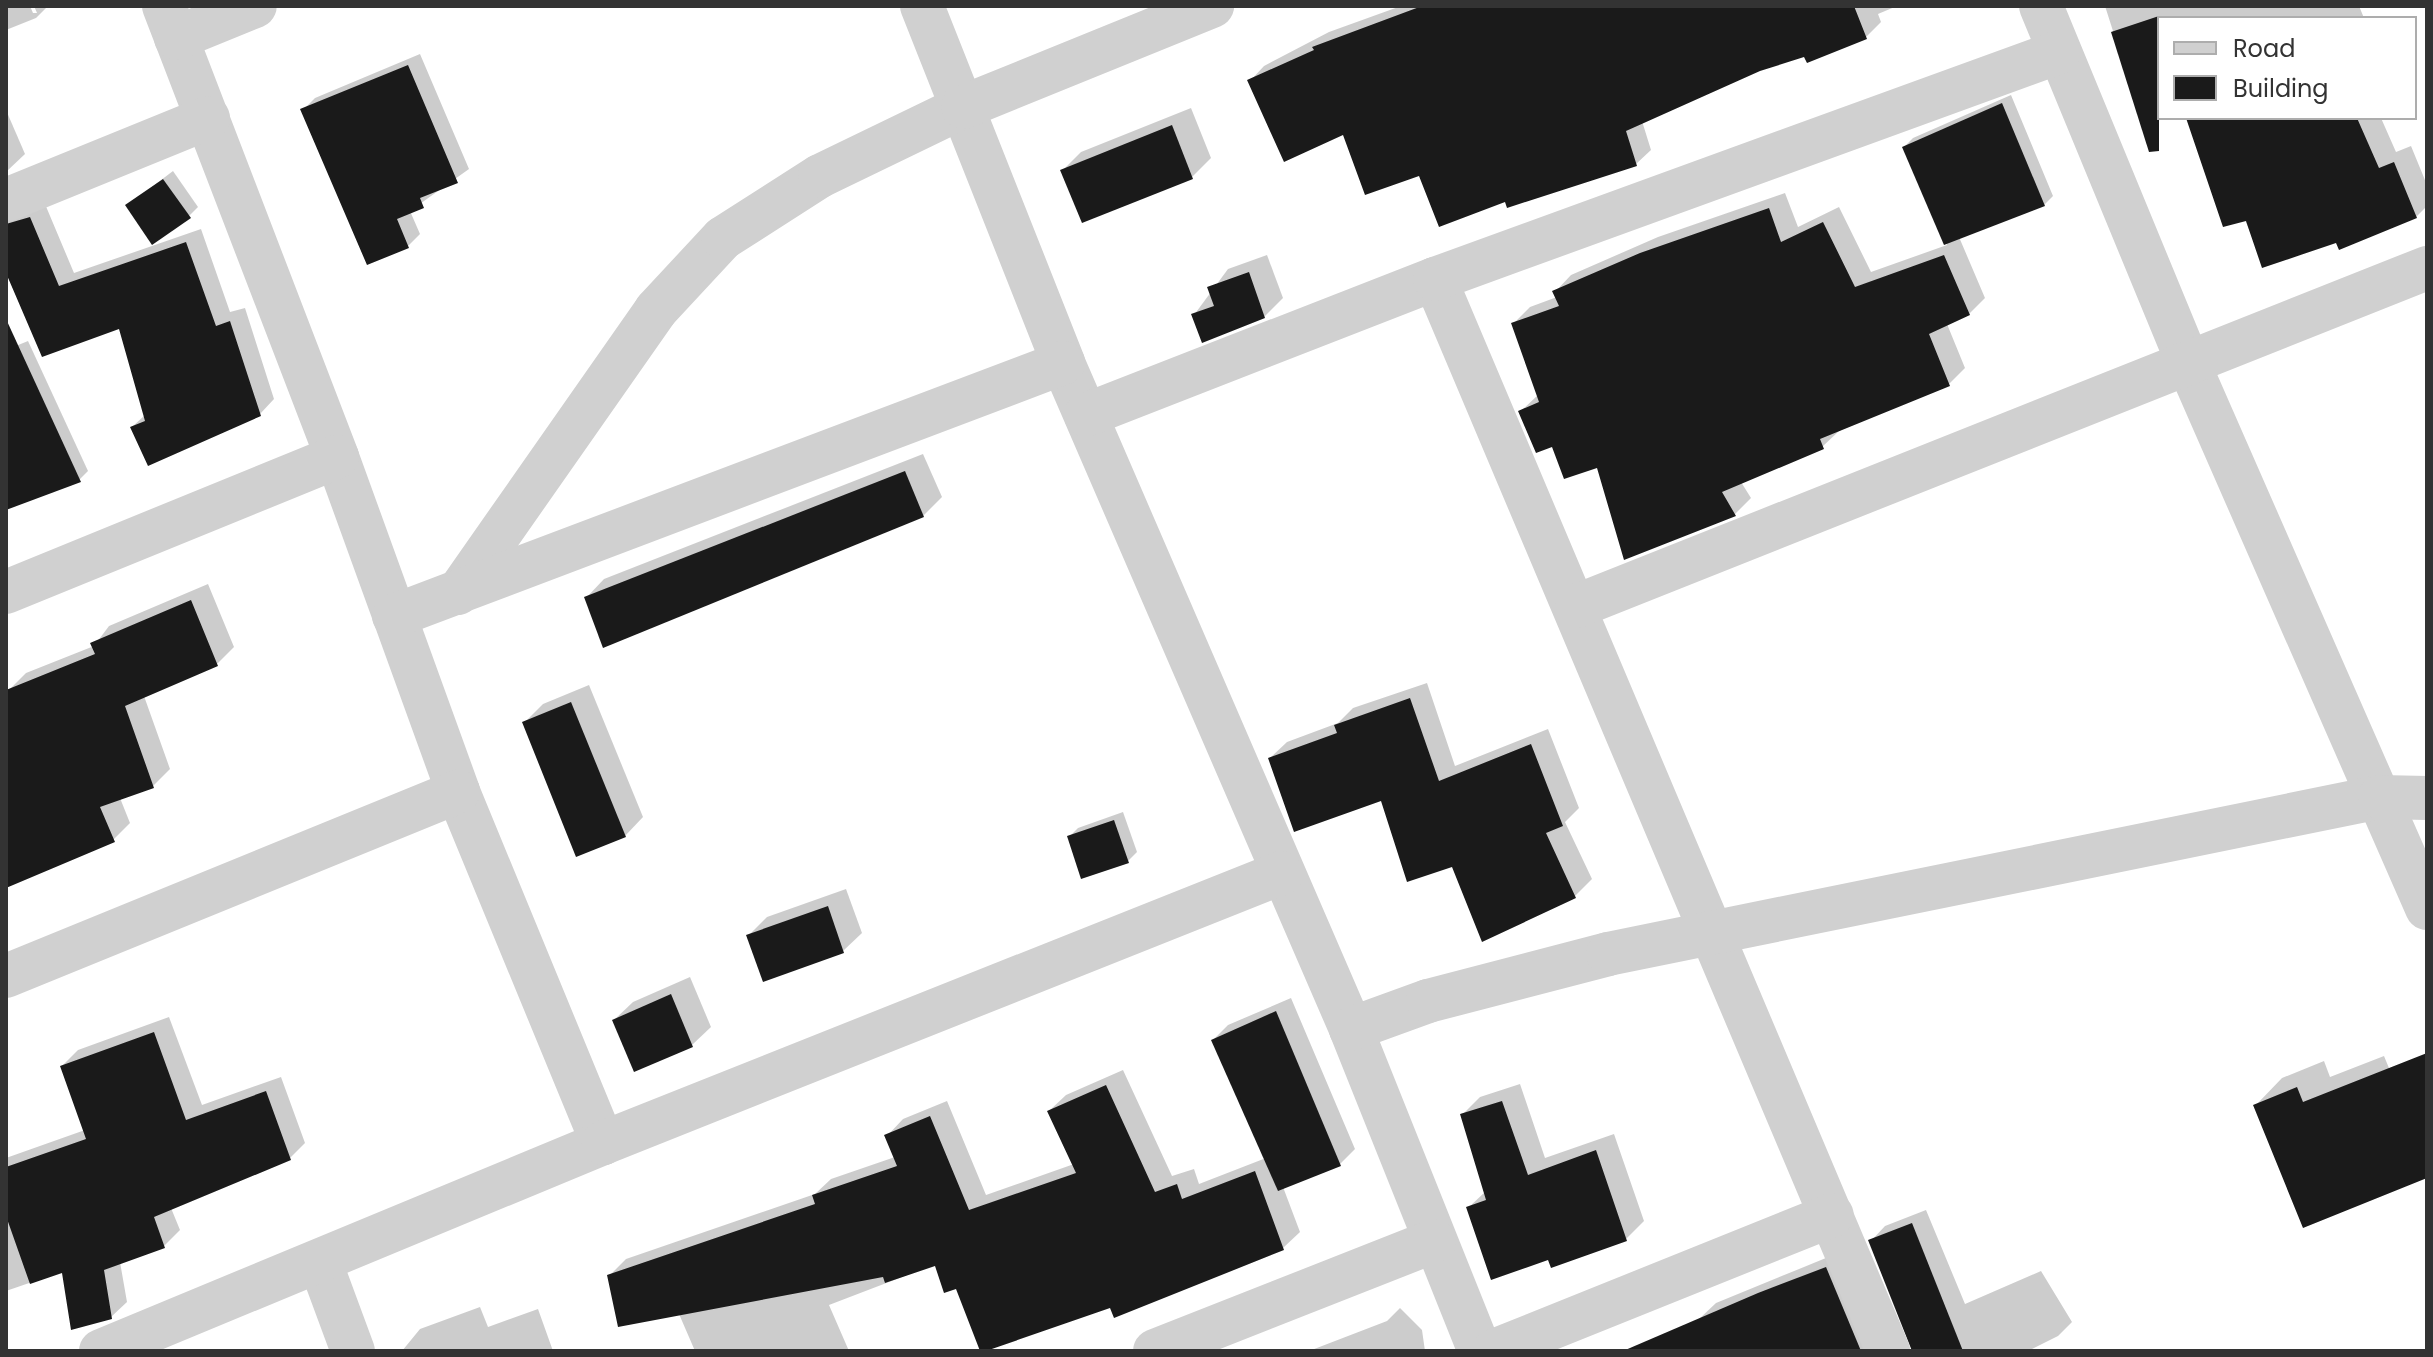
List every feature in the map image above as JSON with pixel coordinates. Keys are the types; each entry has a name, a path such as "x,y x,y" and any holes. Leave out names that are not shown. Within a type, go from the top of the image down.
{"street":[{"path":"255,6 170,22 337,457 458,792 603,1143"},
{"path":"922,6 1063,363 1351,1029 1480,1351"},
{"path":"458,593 656,310 723,238 820,176 963,107 1212,6"},
{"path":"2041,6 2189,365 2427,908"},
{"path":"1086,415 1435,279 2059,52"},
{"path":"6,200 208,118"},
{"path":"1577,606 2427,268"},
{"path":"1435,279 1577,606 1888,1351"},
{"path":"394,616 1063,363"},
{"path":"6,592 337,457"},
{"path":"6,976 458,792"},
{"path":"1351,1029 1523,974 2380,797 2427,798"},
{"path":"101,1351 603,1143 1281,873"},
{"path":"1494,1351 1832,1215"},
{"path":"1155,1351 1434,1241"},
{"path":"320,1262 353,1351"}],"building":[{"path":"1422,6 1854,6 1867,39 1807,63 1804,57 1760,71 1626,131 1637,166 1507,208 1505,202 1439,227 1419,176 1365,195 1343,135 1284,162 1247,80 1314,50 1312,47"},
{"path":"2157,17 2159,151 2149,152 2111,32"},
{"path":"408,65 458,183 420,198 424,208 397,219 409,248 367,265 300,109"},
{"path":"2002,103 2045,206 1944,245 1902,147"},
{"path":"2187,120 2358,120 2379,168 2394,162 2417,218 2339,250 2336,243 2262,268 2246,221 2223,227"},
{"path":"1172,125 1193,179 1082,223 1060,170"},
{"path":"163,179 191,218 152,245 125,205"},
{"path":"1769,208 1781,242 1823,222 1855,287 1944,255 1970,315 1929,334 1950,386 1820,439 1824,449 1722,492 1736,516 1624,560 1597,468 1564,479 1552,447 1536,453 1518,411 1539,402 1511,323 1559,306 1552,291 1640,253"},
{"path":"30,217 59,286 186,242 216,326 230,321 261,416 148,466 130,427 145,421 119,329 42,357 6,273 6,224"},
{"path":"1249,272 1265,318 1202,343 1191,314 1214,306 1207,287"},
{"path":"6,319 81,482 6,510"},
{"path":"905,471 924,517 603,648 584,597"},
{"path":"191,600 218,666 125,706 154,788 100,807 115,842 6,888 6,690 95,654 90,643"},
{"path":"1410,698 1439,781 1531,744 1563,826 1546,833 1576,898 1482,942 1452,867 1407,882 1381,801 1294,832 1268,758 1337,733 1334,725"},
{"path":"571,702 626,837 576,857 522,722"},
{"path":"1114,820 1129,863 1081,879 1067,836"},
{"path":"828,906 844,953 763,982 746,935"},
{"path":"671,994 693,1047 634,1072 612,1020"},
{"path":"1276,1011 1341,1166 1278,1191 1211,1040"},
{"path":"154,1032 186,1120 266,1091 291,1160 154,1217 165,1248 104,1270 112,1319 71,1330 62,1273 30,1284 6,1216 6,1167 86,1139 60,1066"},
{"path":"2427,1053 2427,1178 2303,1228 2253,1105 2297,1087 2303,1102"},
{"path":"1106,1085 1155,1192 1177,1184 1182,1199 1255,1171 1284,1250 1114,1318 1110,1308 986,1351 980,1351 956,1289 944,1293 935,1266 885,1283 883,1277 618,1327 607,1275 815,1204 812,1195 897,1166 884,1135 930,1116 969,1210 1076,1173 1047,1111"},
{"path":"1502,1101 1528,1175 1596,1150 1627,1241 1551,1268 1548,1260 1491,1280 1466,1207 1486,1200 1460,1114"},
{"path":"1912,1223 1963,1351 1912,1351 1868,1240"},
{"path":"1826,1267 1861,1351 1623,1351 1758,1293"}]}
